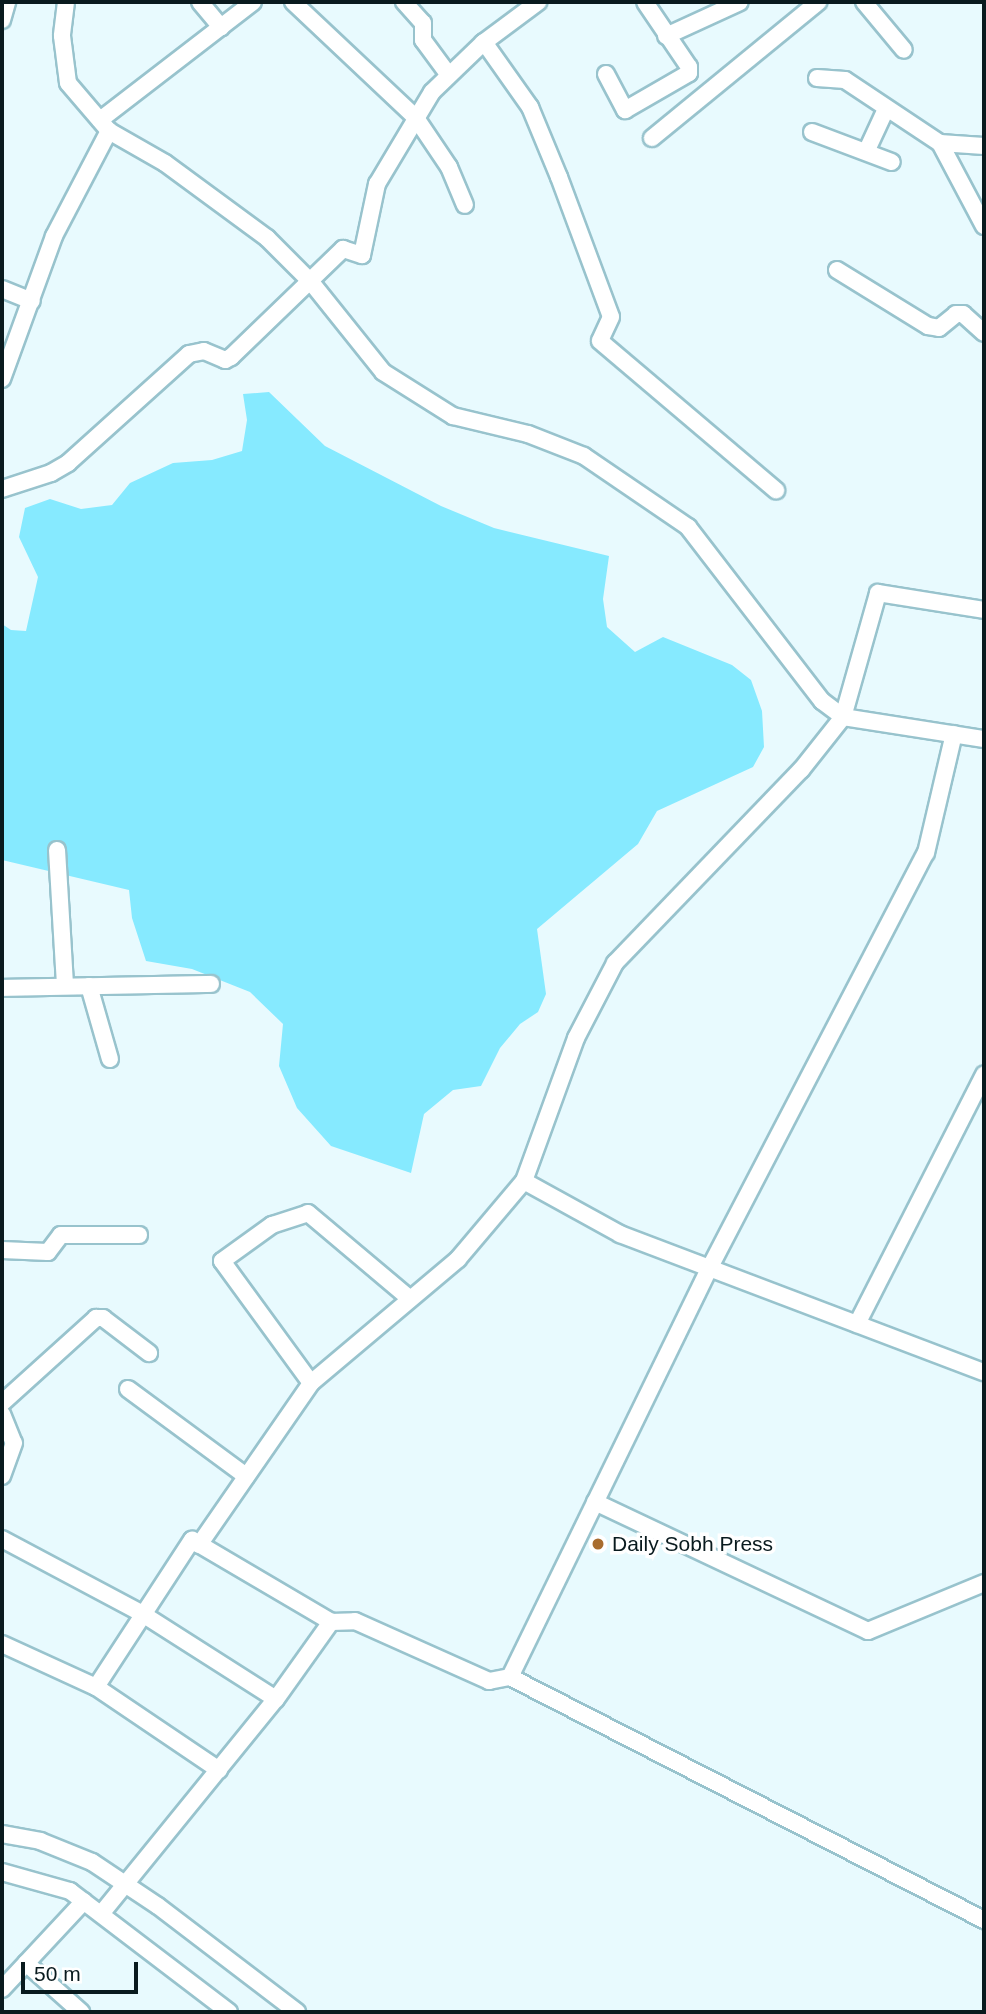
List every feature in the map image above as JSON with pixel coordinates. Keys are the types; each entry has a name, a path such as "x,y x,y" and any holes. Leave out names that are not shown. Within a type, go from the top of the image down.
{"street":[{"path":"2,20 7,2"},
{"path":"66,2 62,36 68,83 104,126 165,163 267,238 311,282 383,372 433,407 527,434 584,456 688,527 822,701 843,717 984,739"},
{"path":"200,2 220,27"},
{"path":"2,379 54,236 104,126 220,27 254,2"},
{"path":"293,2 416,118 449,167 465,205"},
{"path":"404,2 423,23 423,40 448,74"},
{"path":"2,489 51,473 68,463 189,355 204,351 225,359 231,357 343,249 362,255 377,184 416,118 448,74 484,42 538,2"},
{"path":"606,74 625,110 684,78 689,67 645,2"},
{"path":"666,36 711,8 740,2"},
{"path":"652,138 818,2"},
{"path":"864,2 904,50"},
{"path":"484,42 530,107 559,177 611,317 600,341 776,490"},
{"path":"817,78 845,80 940,143 984,146"},
{"path":"867,150 887,109"},
{"path":"812,132 867,150 892,162"},
{"path":"940,143 984,226"},
{"path":"837,270 928,326 939,328 956,314 963,314 984,334"},
{"path":"2,289 32,301"},
{"path":"199,1545 312,1383 458,1259 524,1181 576,1038 615,963 800,770 843,717 878,593 984,610"},
{"path":"510,1676 709,1269 926,853 954,734"},
{"path":"57,850 65,986"},
{"path":"2,988 211,984"},
{"path":"89,986 110,1059"},
{"path":"857,1324 984,1075"},
{"path":"524,1181 620,1234 984,1372"},
{"path":"312,1383 222,1261 272,1224 308,1213 410,1299"},
{"path":"2,1250 48,1252 61,1235 139,1235"},
{"path":"2,1403 38,1366 96,1318 103,1318 149,1353"},
{"path":"128,1389 246,1476"},
{"path":"2,1414 14,1443 2,1476"},
{"path":"595,1502 868,1631 984,1583"},
{"path":"2,1539 141,1614 276,1699"},
{"path":"96,1687 141,1614 192,1540 331,1622 355,1621 489,1681 510,1676 984,1920"},
{"path":"101,1914 276,1699 331,1622"},
{"path":"2,1644 96,1687 219,1770"},
{"path":"2,1834 40,1841 92,1862 127,1885 297,2012"},
{"path":"2,1872 70,1891 229,2012"},
{"path":"2,1989 84,1901"},
{"path":"26,1963 81,2012"}],"water":[{"path":"269,392 325,446 441,506 494,528 609,556 603,599 607,627 635,652 663,637 732,665 751,680 762,711 764,747 753,767 657,811 638,844 537,929 546,994 538,1012 520,1024 500,1048 481,1086 453,1090 424,1114 411,1173 331,1146 297,1108 279,1066 283,1024 250,992 192,969 146,961 132,918 129,890 2,860 2,624 11,630 26,631 38,577 19,537 25,508 50,499 81,509 112,505 130,483 173,463 212,460 242,451 247,420 243,394"}],"place":[{"name":"Daily Sobh Press","path":"598,1544"}]}
